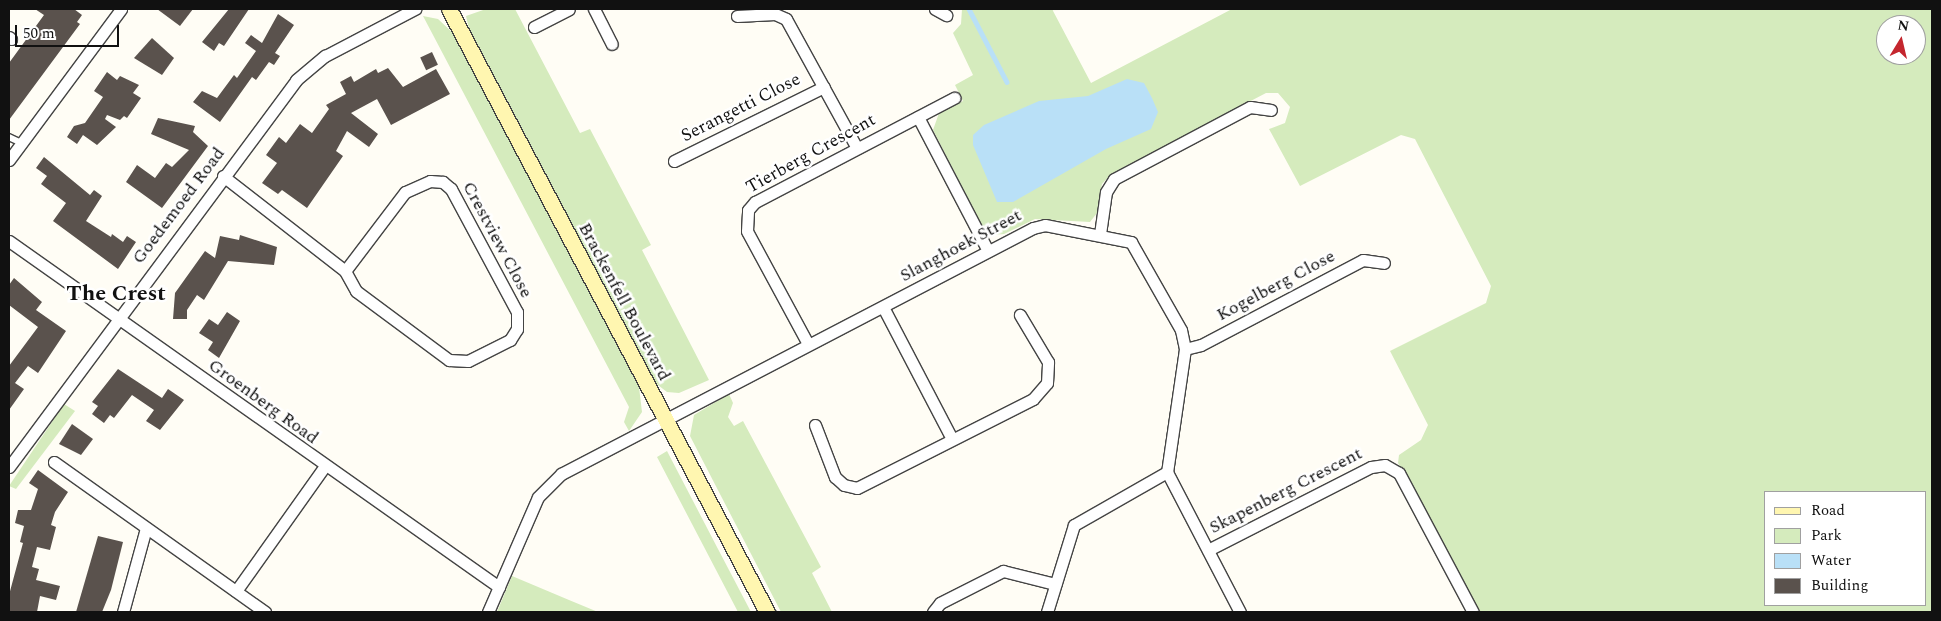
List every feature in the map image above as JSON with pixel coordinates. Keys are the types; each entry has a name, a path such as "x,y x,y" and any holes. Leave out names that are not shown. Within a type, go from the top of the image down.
{"street":[{"path":"9,160 121,9"},
{"name":"Goedemoed Road","path":"9,467 223,176 305,71 325,56 415,9"},
{"name":"Brackenfell Boulevard","path":"449,9 767,612"},
{"path":"534,27 569,9"},
{"path":"594,9 612,44"},
{"path":"935,9 946,15"},
{"name":"Serangetti Close","path":"737,16 775,14 786,19 857,148"},
{"name":"Serangetti Close","path":"674,161 824,87"},
{"name":"Tierberg Crescent","path":"808,344 747,231 746,215 755,202 954,98"},
{"path":"1100,234 1106,192 1114,179 1250,107 1272,110"},
{"path":"918,117 988,251"},
{"name":"Crestview Close","path":"223,176 345,271 356,290 453,362 472,359 510,340 517,329 516,312 451,189 443,182 430,180 405,192 345,271"},
{"name":"Slanghoek Street","path":"488,612 545,487 561,474 750,374 1040,226 1126,239 1136,246 1183,334 1185,349 1168,472"},
{"name":"Groenberg Road","path":"9,241 324,467 499,587"},
{"name":"Kogelberg Close","path":"1185,349 1201,345 1362,260 1384,264"},
{"path":"883,307 952,439"},
{"path":"815,425 834,477 850,487 865,487 952,439 1033,399 1045,388 1048,362 1020,315"},
{"path":"54,462 265,612"},
{"name":"Skapenberg Crescent","path":"1208,550 1371,467 1385,465 1399,473 1472,612"},
{"path":"236,592 324,467"},
{"path":"1047,612 1077,522 1168,472 1240,612"},
{"path":"123,612 146,528"},
{"path":"933,612 940,603 1003,571 1055,584"}],"lane":[{"path":"9,137 22,143"}],"green space":[{"path":"486,9 515,9 580,133 590,129 651,245 642,250 709,380 679,393 667,392 654,382 469,29 466,16"},
{"path":"962,9 1052,9 1091,83 1232,9 1932,9 1932,612 1479,612 1398,463 1399,455 1421,440 1428,425 1390,351 1486,303 1491,286 1415,139 1401,135 1300,186 1269,129 1285,123 1290,107 1278,93 1266,93 1111,174 1102,184 1097,213 1090,222 1035,219 1004,234 993,235 983,228 933,130 939,113 963,101 955,85 973,75 953,33 961,24"},
{"path":"423,16 438,19 454,34 639,387 642,412 629,431 624,422 629,407"},
{"path":"729,394 733,403 728,417 734,426 743,421 821,567 812,573 832,612 781,612 690,436 694,415"},
{"path":"64,404 75,411 16,489 9,486"},
{"path":"667,451 751,612 738,612 657,457"},
{"path":"512,576 569,600 598,612 497,612"}],"water":[{"path":"1127,79 1144,83 1152,98 1158,112 1151,129 1106,149 1013,202 997,202 973,145 973,135 984,125 1039,101 1088,96"}],"building":[{"path":"35,9 74,9 82,15 77,22 80,24 9,120 9,63 44,15"},
{"path":"157,9 193,9 180,26"},
{"path":"229,9 249,9 224,46 219,43 214,51 202,42"},
{"path":"278,14 294,25 275,53 280,56 274,65 269,62 256,80 252,77 220,122 193,102 202,91 217,98 234,75 237,78 256,51 245,43 251,35 262,43"},
{"path":"152,38 174,58 162,75 134,58"},
{"path":"432,52 438,65 426,70 420,57"},
{"path":"388,68 403,87 436,69 450,94 391,125 377,99 351,113 378,134 369,147 347,131 336,151 343,156 307,208 282,190 278,194 262,183 277,163 266,155 279,137 286,143 300,124 312,133 329,109 326,105 346,94 340,82 351,76 354,82 376,69 378,73"},
{"path":"107,72 117,80 120,76 139,85 133,93 141,98 127,118 124,116 120,120 107,115 105,119 116,127 97,145 83,135 77,144 67,137 74,126 85,123 103,97 94,91"},
{"path":"158,118 195,126 193,132 208,146 162,208 126,182 137,165 155,178 166,163 172,167 189,150 151,134"},
{"path":"44,157 90,195 94,190 102,196 86,221 111,237 112,234 123,242 127,236 136,242 118,269 53,221 66,203 41,184 47,176 36,168"},
{"path":"240,235 277,247 274,265 228,261 204,300 197,295 187,310 187,319 173,319 175,293 205,251 215,258 220,236 239,240"},
{"path":"14,278 42,302 36,310 66,331 38,373 28,366 15,383 24,389 9,410 9,366 38,327 9,305 9,285"},
{"path":"227,312 240,321 219,358 208,350 213,342 199,333 209,319 218,325"},
{"path":"118,369 162,398 168,389 184,400 160,430 146,421 154,410 132,395 114,418 110,415 104,423 92,414 98,406 92,402"},
{"path":"72,424 93,439 81,455 59,444"},
{"path":"38,470 68,492 55,512 51,525 56,527 50,550 37,547 32,567 39,569 36,580 60,586 56,600 40,596 37,612 9,612 9,595 23,543 20,542 24,526 15,523 18,510 31,510 38,489 29,483"},
{"path":"98,536 123,542 111,590 102,612 76,612"}],"waterway":[{"path":"969,9 1007,82"}],"district":[{"name":"The Crest","path":"116,294"}]}
